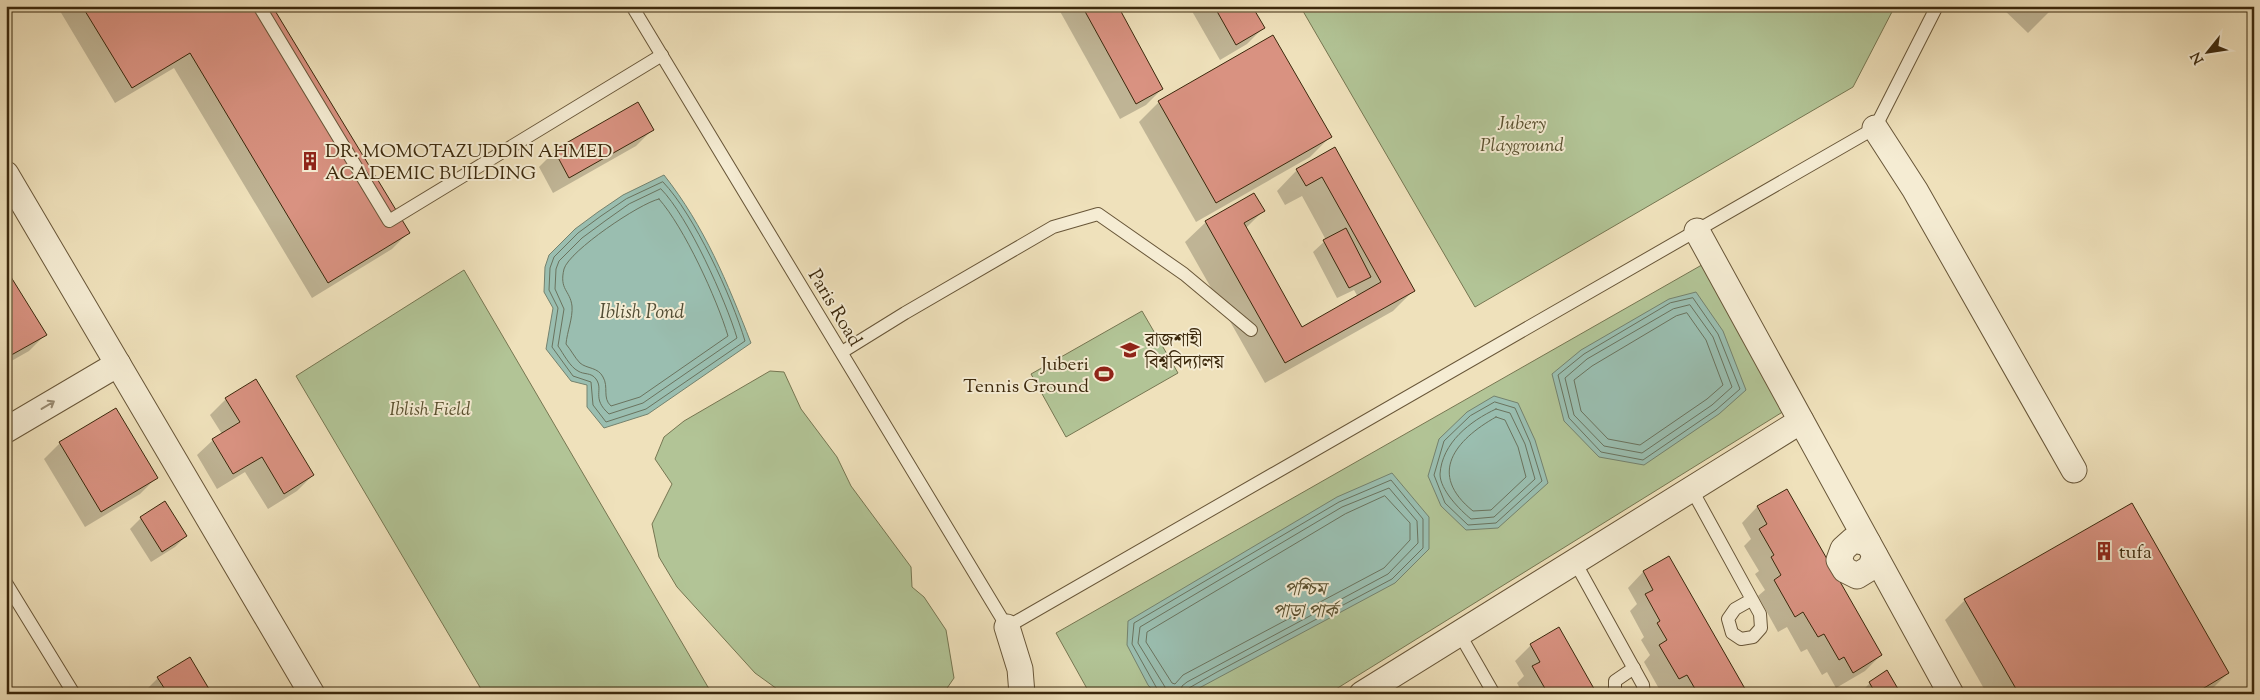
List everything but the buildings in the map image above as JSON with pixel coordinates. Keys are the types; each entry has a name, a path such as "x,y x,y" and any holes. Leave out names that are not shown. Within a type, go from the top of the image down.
{"street":[{"path":"1875,128 1915,190 2074,470"},
{"path":"6,174 312,694"},
{"path":"1697,231 1951,694"},
{"path":"6,430 118,364"},
{"path":"1362,694 1801,421"},
{"path":"1007,627 1020,669 1022,694"}],"lane":[{"path":"259,6 389,221 662,55"},
{"name":"Paris Road","path":"632,6 1007,627"},
{"path":"1007,627 1875,128 1937,6"},
{"path":"842,352 1053,227 1098,214 1184,274 1251,330"},
{"path":"1692,490 1751,600"},
{"path":"1575,562 1643,685 1644,694"},
{"path":"6,582 74,694"},
{"path":"1460,633 1494,694"},
{"path":"1615,694 1615,681 1634,668"}],"green space":[{"name":"Jubery Playground","path":"1300,6 1895,6 1853,87 1475,307"},
{"name":"পশ্চিম পাড়া পার্ক","path":"1707,262 1789,408 1328,694 1090,694 1056,633"},
{"name":"Iblish Field","path":"464,270 712,694 484,694 296,376"},
{"name":"Juberi Tennis Ground","path":"1142,311 1178,373 1066,437 1031,374"},
{"path":"770,371 784,372 801,409 837,457 851,486 911,567 912,587 924,597 946,630 954,678 943,694 784,694 755,673 677,587 659,557 652,524 672,484 655,459 664,437 684,421"}],"water":[{"name":"Iblish Pond","path":"664,175 692,215 714,256 751,343 648,414 604,428 587,407 587,385 571,381 546,349 553,308 544,292 545,267 549,255 575,229 623,195"},
{"path":"1696,292 1723,331 1746,390 1719,414 1644,465 1599,457 1564,421 1552,374 1581,350 1669,299"},
{"path":"1494,396 1518,403 1535,440 1548,483 1498,528 1466,530 1441,506 1428,476 1439,439 1467,412"},
{"path":"1392,473 1429,517 1429,549 1395,583 1188,694 1156,694 1148,685 1127,645 1128,621 1337,497"}],"place":[{"name":"DR. MOMOTAZUDDIN AHMED ACADEMIC BUILDING","path":"310,161"},
{"name":"রাজশাহী বিশ্ববিদ্যালয়","path":"1130,350"},
{"name":"Juberi Tennis Ground","path":"1104,374"},
{"name":"tufa","path":"2104,551"}]}
